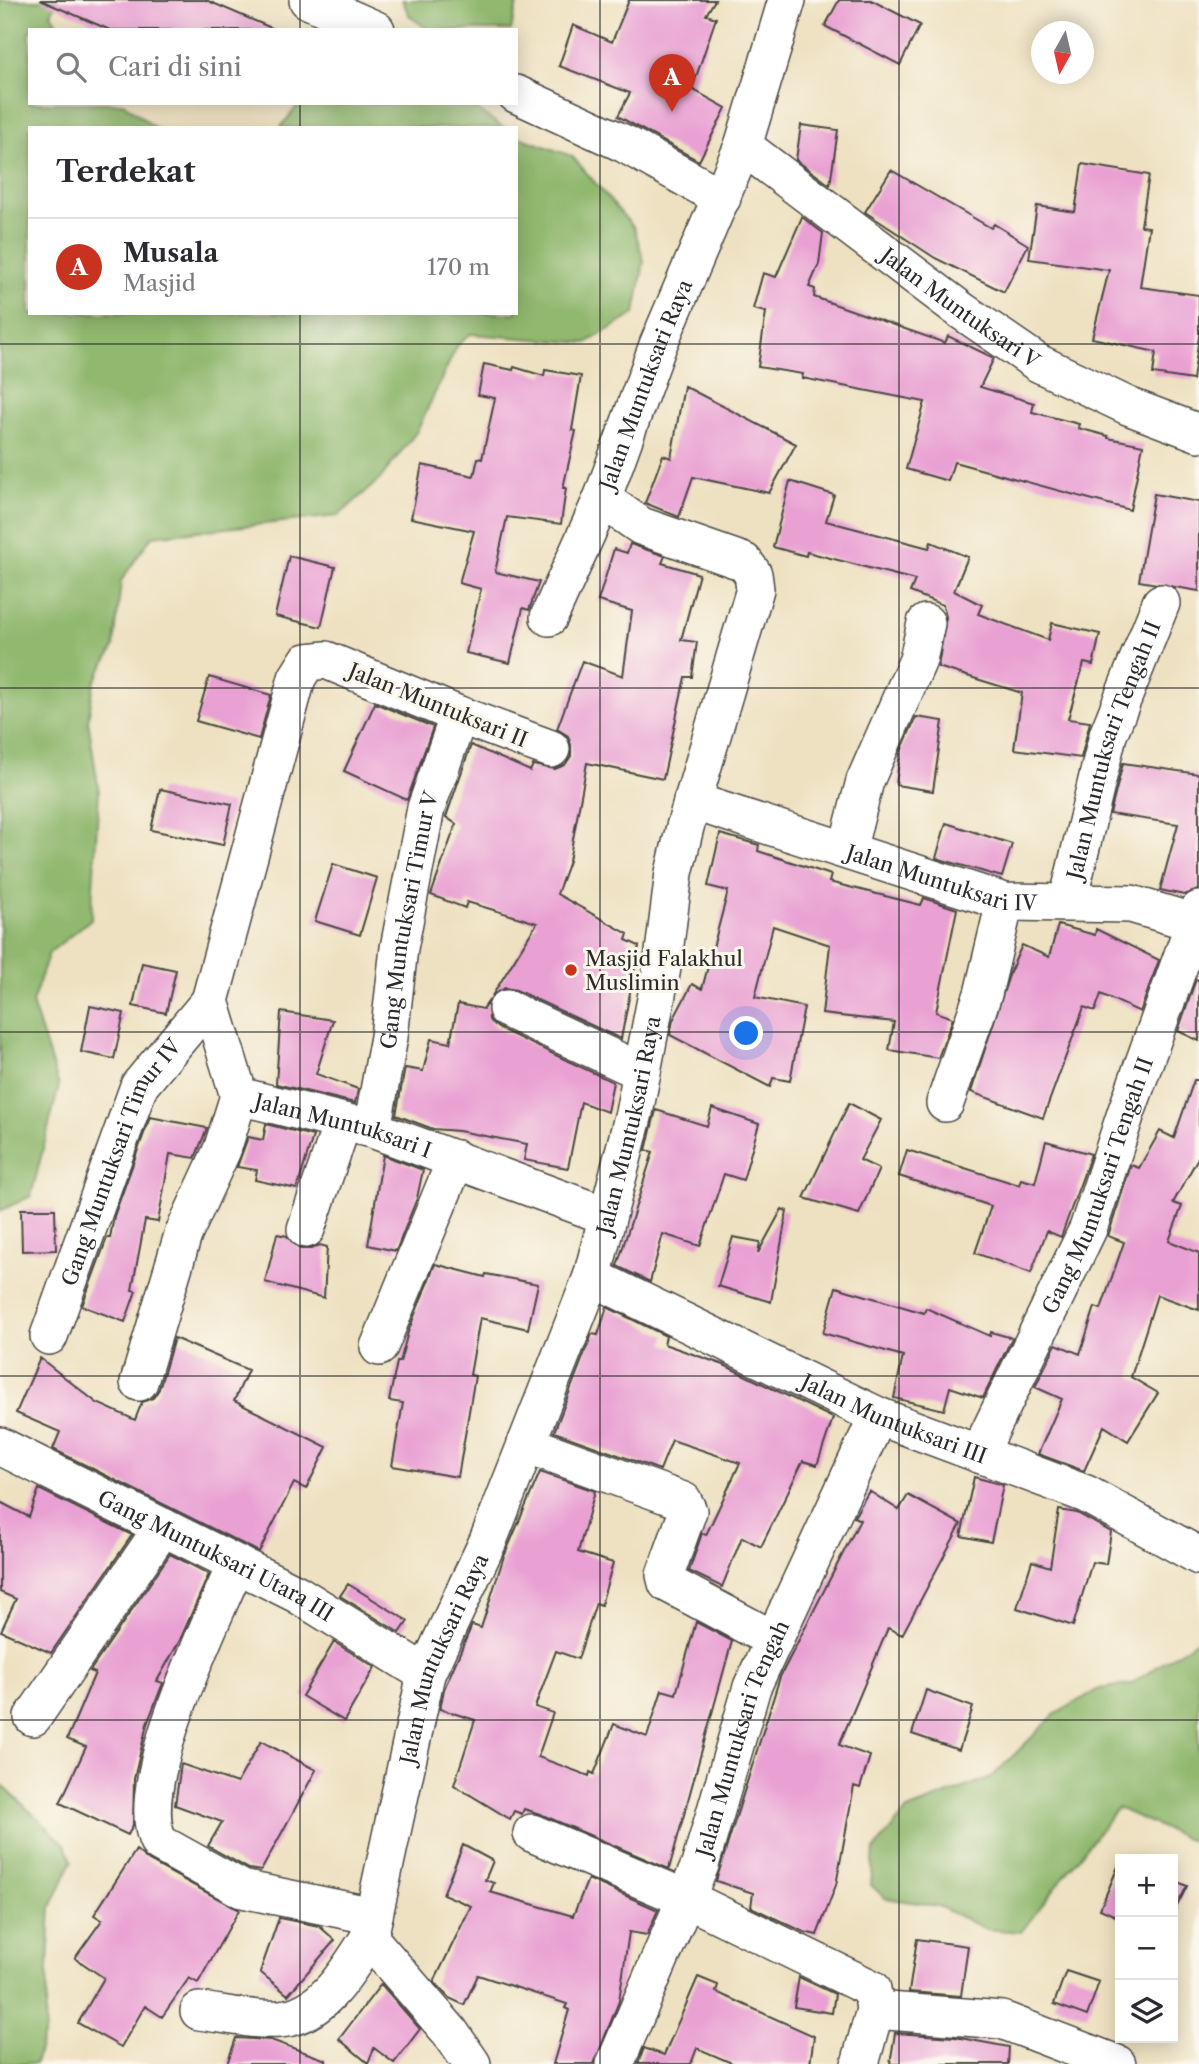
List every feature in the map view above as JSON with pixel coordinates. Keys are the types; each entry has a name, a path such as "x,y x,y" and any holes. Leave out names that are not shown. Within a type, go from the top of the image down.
{"street":[{"path":"308,0 371,28"},
{"name":"Jalan Muntuksari Raya","path":"372,1927 425,1674 488,1541 592,1277 642,1072 662,968 674,873 692,801 755,589 753,574 744,562 641,526 602,499 658,345 743,146 787,0"},
{"path":"518,95 625,144 722,198"},
{"name":"Jalan Muntuksari V","path":"743,146 962,311 1038,363 1128,406 1199,433"},
{"path":"549,617 602,499"},
{"name":"Jalan Muntuksari Tengah II","path":"1068,901 1108,735 1161,603"},
{"path":"847,850 865,781 918,660 926,623"},
{"name":"Jalan Muntuksari II","path":"210,1000 297,678 307,662 326,660 459,715 551,749"},
{"name":"Gang Muntuksari Timur V","path":"306,1229 357,1126 389,1037 399,948 426,808 459,715"},
{"name":"Jalan Muntuksari IV","path":"692,801 1004,902 1131,904 1197,918"},
{"path":"945,1103 983,993 1004,902"},
{"name":"Gang Muntuksari Tengah II","path":"979,1454 1088,1229 1197,918"},
{"name":"Jalan Muntuksari I","path":"210,1000 239,1096 357,1126 456,1159 607,1216"},
{"name":"Gang Muntuksari Timur IV","path":"49,1336 139,1086 210,1000"},
{"path":"507,1009 642,1072"},
{"path":"139,1382 183,1235 222,1150 239,1096"},
{"path":"379,1347 456,1159"},
{"name":"Jalan Muntuksari III","path":"592,1277 878,1416 1086,1494 1199,1556"},
{"name":"Jalan Muntuksari Tengah","path":"615,2064 700,1866 752,1687 878,1416"},
{"path":"526,1444 683,1501 688,1511 665,1575 667,1583 774,1640"},
{"name":"Gang Muntuksari Utara III","path":"0,1446 297,1594 425,1674"},
{"path":"33,1717 163,1527"},
{"path":"236,1563 159,1758 152,1803 152,1830 159,1843 242,1889 372,1927 472,2064"},
{"path":"532,1833 687,1899 872,1989 875,2010 860,2064"},
{"path":"199,2011 268,2019 296,2015 338,1986 372,1927"},
{"path":"875,2010 1002,2020 1117,2064"}],"green space":[{"path":"0,0 57,0 51,14 61,28 28,28 28,105 126,105 152,126 28,126 28,315 518,315 518,137 572,156 634,228 644,261 635,314 586,343 470,334 457,346 417,431 380,479 338,516 152,536 121,581 114,647 94,683 88,720 99,792 91,919 49,953 32,1003 59,1086 31,1196 0,1211"},
{"path":"402,0 518,0 511,28 425,28 409,15"},
{"path":"298,105 470,105 501,126 282,126"},
{"path":"1199,1639 1199,1844 1117,1808 1021,1932 986,1929 938,1906 885,1898 871,1885 874,1850 907,1810 992,1777 1054,1715 1099,1689 1131,1684"},
{"path":"0,1783 66,1845 72,1861 51,1907 45,2029 35,2064 0,2064"}],"building":[{"path":"40,0 206,0 271,28 105,28"},
{"path":"629,0 715,0 706,15 716,18 692,89 726,108 699,161 618,116 630,93 559,66 573,25 612,42"},
{"path":"839,0 871,0 920,25 900,65 825,26"},
{"path":"801,125 838,130 830,185 796,160"},
{"path":"1082,164 1149,175 1141,226 1149,227 1140,287 1199,295 1199,336 1193,380 1153,374 1156,352 1092,338 1109,270 1029,259 1037,206 1075,212"},
{"path":"891,170 991,228 994,224 1028,245 1004,292 935,258 865,212"},
{"path":"802,217 823,233 819,264 809,287 815,289 814,297 945,343 948,336 994,358 980,387 1034,403 1032,412 1079,424 1078,428 1108,438 1143,445 1130,510 954,462 948,481 906,469 925,402 802,378 803,374 758,367 766,312 753,309 763,273 776,277"},
{"path":"484,364 513,370 514,367 544,376 545,370 581,376 572,430 576,431 563,488 566,488 561,524 507,517 495,572 539,582 529,610 523,608 510,663 466,653 481,589 459,583 474,531 411,518 422,465 474,476 478,458 482,459 495,398 478,395"},
{"path":"684,386 796,444 769,493 693,477 679,517 645,503 663,455 671,458"},
{"path":"790,481 834,495 826,521 929,548 931,542 968,557 954,591 982,605 978,614 1048,640 1052,623 1100,634 1093,665 1084,663 1068,719 1090,722 1081,758 1014,749 1022,693 938,667 946,617 943,605 910,592 915,580 807,552 806,556 773,547"},
{"path":"1154,494 1199,502 1199,591 1139,581"},
{"path":"630,544 665,556 662,563 699,574 681,640 697,642 692,677 685,677 663,779 587,763 569,861 557,894 628,934 626,940 639,946 621,1039 516,990 505,988 492,996 537,923 467,902 465,908 431,895 456,824 446,817 471,745 530,771 533,765 555,769 565,765 571,756 571,745 568,736 557,729 582,661 623,676 632,611 598,601 614,549 627,553"},
{"path":"289,556 335,567 321,627 275,616"},
{"path":"209,677 271,695 259,739 196,721"},
{"path":"375,703 433,727 407,800 344,771"},
{"path":"916,717 943,721 933,791 896,785 900,753"},
{"path":"1123,763 1199,774 1199,890 1184,895 1160,890 1178,824 1110,814"},
{"path":"160,789 232,804 223,845 151,830"},
{"path":"946,823 1012,844 1002,877 936,858"},
{"path":"720,834 759,845 758,851 831,875 829,882 921,905 924,898 957,909 936,1012 953,1018 938,1058 889,1050 894,1022 822,1014 830,945 773,926 755,997 804,1007 790,1081 773,1078 770,1087 670,1035 673,1020 692,984 702,989 728,891 708,886"},
{"path":"333,864 377,878 360,935 315,921"},
{"path":"1058,925 1095,935 1096,929 1159,960 1140,1012 1101,994 1095,1011 1084,1007 1043,1118 971,1092 1010,972 1022,945 1049,957"},
{"path":"142,963 176,970 166,1013 133,1006"},
{"path":"1196,979 1199,981 1199,1041 1178,1031"},
{"path":"488,1002 489,1020 498,1028 613,1082 607,1112 581,1102 568,1168 524,1160 527,1144 459,1131 433,1129 396,1115 405,1068 423,1071 431,1039 450,1043 458,1004 483,1009"},
{"path":"90,1006 124,1013 114,1059 81,1052"},
{"path":"281,1012 333,1020 316,1074 358,1089 355,1103 276,1084"},
{"path":"1194,1080 1199,1080 1199,1156 1173,1203 1182,1206 1169,1241 1199,1253 1199,1310 1157,1295 1131,1377 1158,1393 1128,1441 1104,1426 1084,1471 1038,1454 1062,1399 1035,1387 1056,1344 1080,1354 1095,1307 1101,1309 1124,1242 1108,1236 1131,1165 1139,1168 1160,1131 1174,1138"},
{"path":"849,1103 881,1120 860,1160 879,1169 859,1214 804,1198"},
{"path":"712,1108 759,1124 743,1180 724,1174 700,1246 663,1234 650,1282 617,1266 653,1152 646,1150 656,1110 707,1126"},
{"path":"150,1117 207,1128 195,1158 170,1154 158,1222 145,1220 132,1290 136,1291 125,1322 82,1306 107,1238 110,1238 114,1216"},
{"path":"266,1124 313,1136 297,1189 255,1180 257,1170 237,1167 248,1137 263,1140"},
{"path":"1046,1141 1091,1154 1061,1237 1047,1231 1031,1273 975,1253 991,1206 899,1176 907,1150 1019,1185 1021,1179 1035,1183"},
{"path":"383,1155 423,1170 417,1198 396,1251 368,1245"},
{"path":"21,1209 55,1209 56,1250 22,1251"},
{"path":"782,1209 787,1211 771,1302 718,1286 733,1237 760,1242 758,1253"},
{"path":"277,1234 287,1236 300,1249 311,1249 320,1245 327,1247 324,1298 265,1282"},
{"path":"435,1264 485,1277 486,1274 538,1284 528,1329 480,1318 470,1375 475,1376 458,1477 392,1466 403,1403 389,1401 397,1362 400,1362 408,1332"},
{"path":"836,1287 924,1313 926,1308 990,1336 991,1332 1012,1338 983,1398 950,1387 944,1410 894,1398 903,1356 823,1333"},
{"path":"607,1307 666,1336 664,1344 724,1365 833,1418 817,1465 803,1461 761,1547 742,1537 722,1587 689,1571 702,1533 706,1535 740,1463 672,1440 660,1470 554,1432 592,1334 598,1335"},
{"path":"174,1338 248,1370 234,1401 327,1447 306,1489 294,1483 259,1552 53,1449 60,1432 16,1413 40,1358 97,1403 135,1420 142,1402 153,1398 159,1389"},
{"path":"540,1472 595,1491 578,1552 613,1563 601,1605 596,1603 578,1659 556,1651 535,1707 553,1713 538,1757 589,1776 590,1772 594,1774 614,1724 647,1737 662,1690 676,1694 696,1622 732,1641 669,1869 540,1814 524,1809 522,1814 514,1811 510,1819 454,1785 475,1720 440,1709 444,1689 472,1625 481,1628 503,1559"},
{"path":"974,1477 1003,1485 991,1542 961,1536"},
{"path":"39,1489 132,1535 51,1653 1,1631 16,1599 0,1592 0,1502 29,1517"},
{"path":"869,1491 899,1510 908,1495 961,1524 902,1635 888,1628 839,1745 870,1756 860,1788 854,1786 836,1885 817,1935 804,1932 751,1907 753,1893 716,1881 780,1677 860,1520 854,1517"},
{"path":"1059,1510 1077,1513 1111,1532 1106,1564 1092,1562 1073,1626 1017,1608 1032,1561 1050,1567"},
{"path":"170,1554 209,1574 180,1640 157,1681 163,1683 147,1724 134,1779 133,1825 128,1835 60,1803 86,1747 67,1739 95,1673 90,1671"},
{"path":"348,1584 408,1621 400,1633 340,1596"},
{"path":"334,1642 375,1667 344,1721 302,1696"},
{"path":"926,1690 973,1707 959,1750 912,1734"},
{"path":"261,1741 316,1770 261,1871 249,1869 208,1846 222,1822 175,1805 181,1764 237,1783"},
{"path":"463,1845 493,1861 485,1880 494,1883 490,1892 573,1916 588,1879 658,1910 647,1935 629,1932 619,2001 594,2064 553,2064 569,2010 565,2008 567,2004 478,1975 464,2005 449,1998 434,1982 471,1906 443,1894"},
{"path":"136,1850 149,1861 239,1910 198,1983 189,1978 162,2017 145,2006 121,2047 78,2023 104,1978 75,1958 102,1920 94,1915"},
{"path":"1115,1874 1115,1916 1100,1909"},
{"path":"1178,1882 1187,1886 1178,1904"},
{"path":"279,1918 319,1926 335,1940 288,1995 260,1972"},
{"path":"917,1939 968,1946 961,1996 909,1992"},
{"path":"1066,1971 1099,1982 1087,2016 1054,2004"},
{"path":"698,1977 718,1985 716,1992 814,2036 810,2064 734,2064 697,2048 691,2064 638,2064 644,2048 664,2055"},
{"path":"799,1977 835,1994 832,2013 794,2007"},
{"path":"381,1984 420,2029 394,2063 374,2048 368,2063 339,2039"},
{"path":"895,2033 955,2037 1009,2047 1008,2064 890,2064"},
{"path":"236,2038 271,2040 326,2060 326,2064 227,2064"}],"place":[{"name":"Musala","path":"672,112"},
{"name":"Masjid Falakhul Muslimin","path":"571,970"}]}
